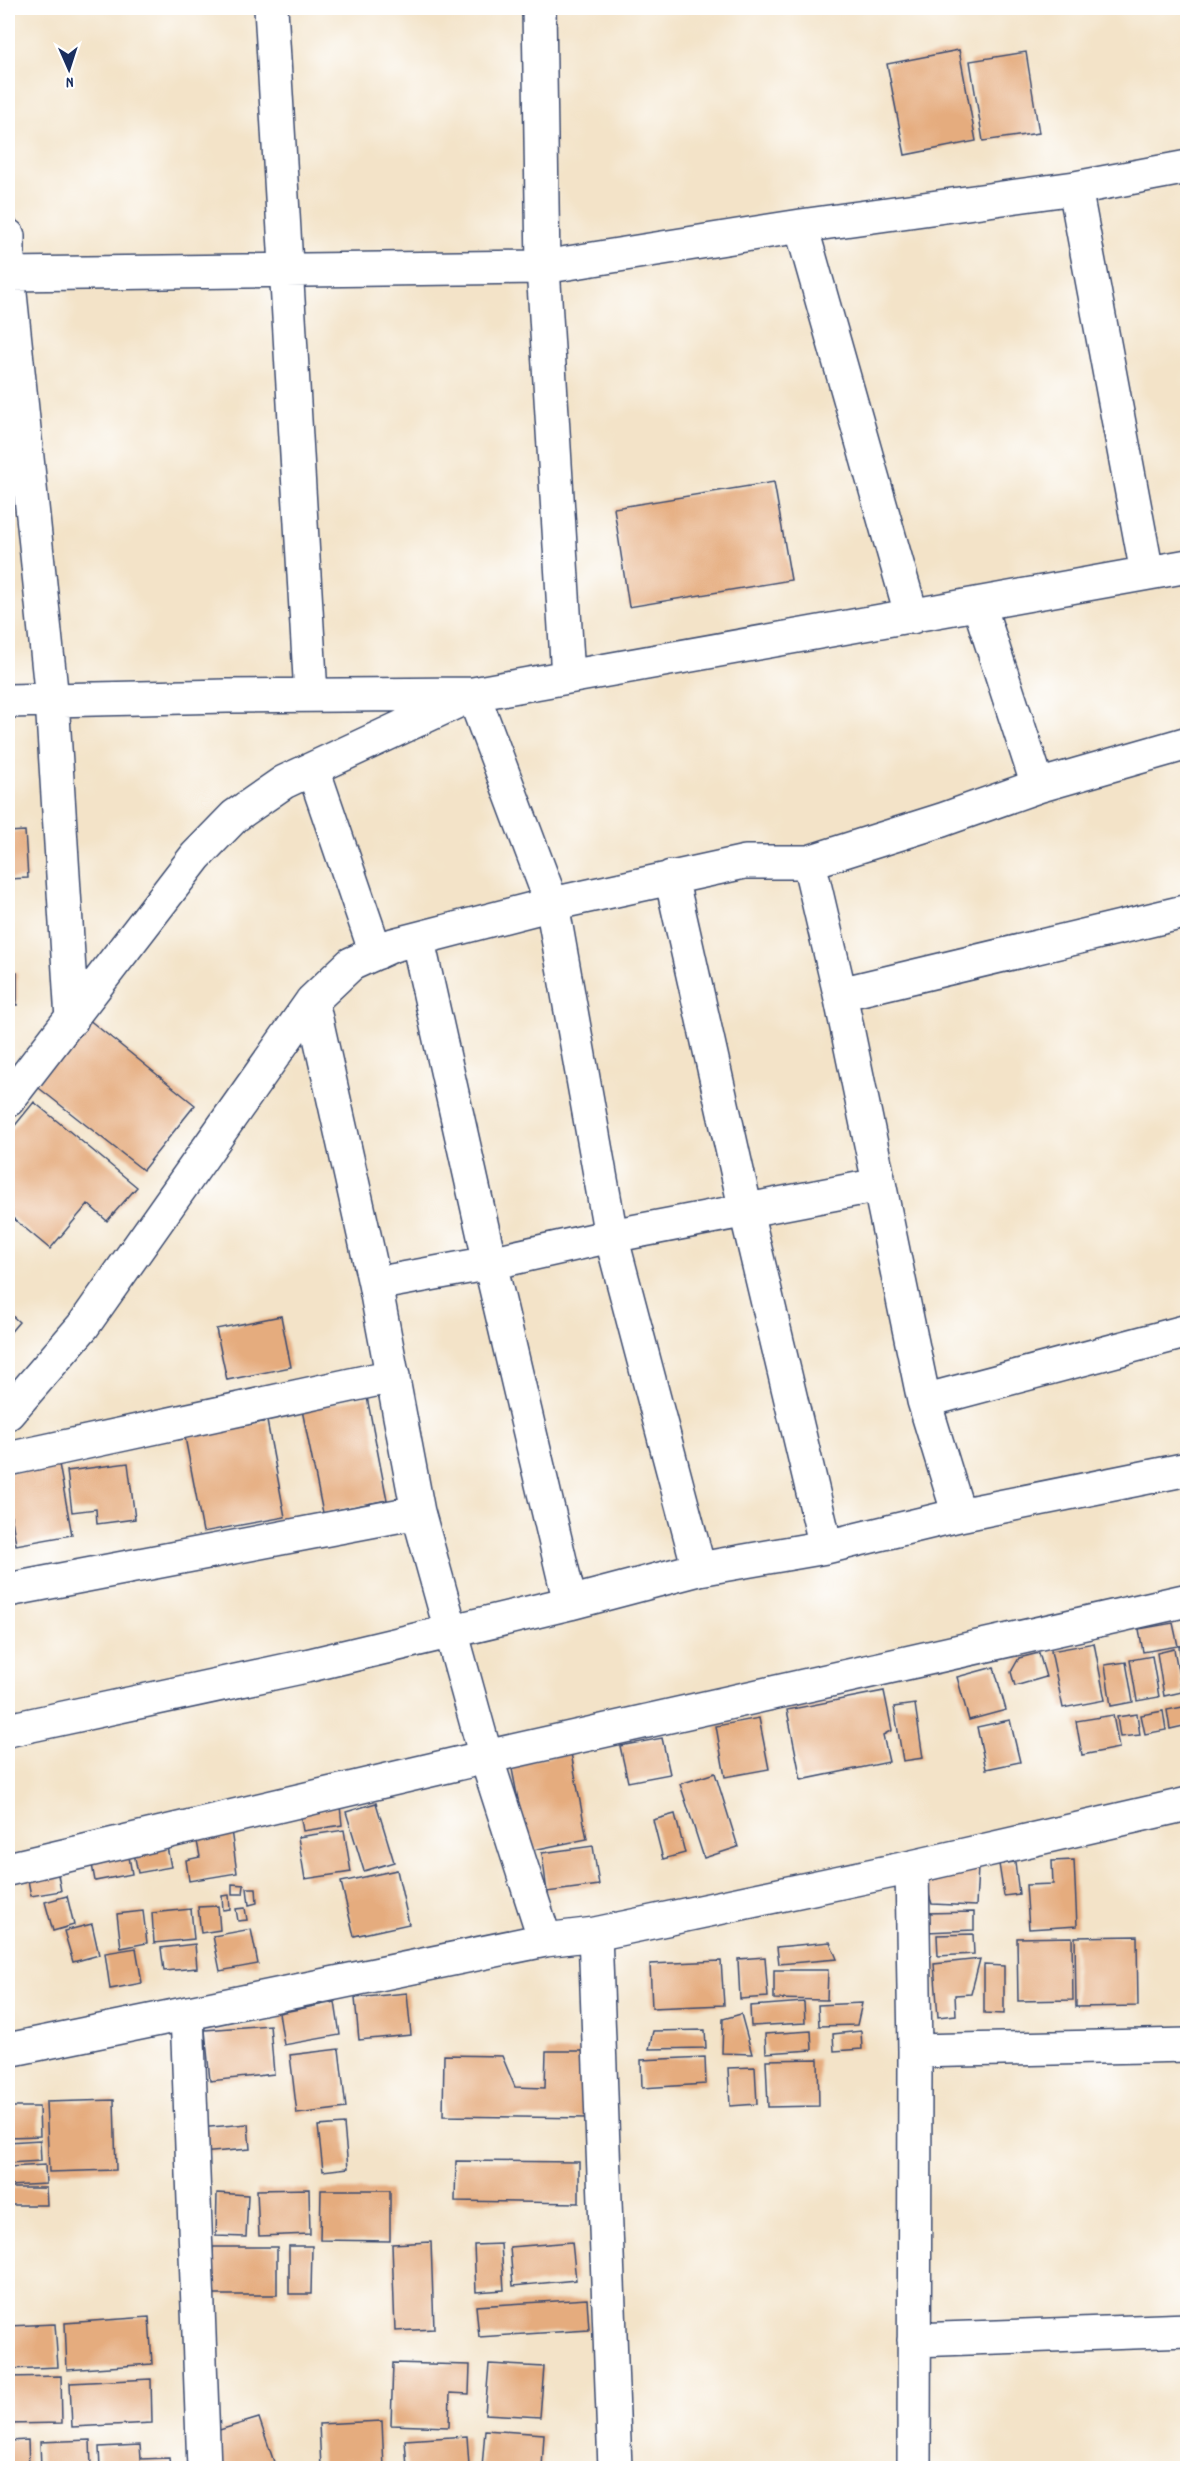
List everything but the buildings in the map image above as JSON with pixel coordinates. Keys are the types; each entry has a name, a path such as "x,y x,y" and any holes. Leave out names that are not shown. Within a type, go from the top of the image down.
{"street":[{"path":"271,8 311,695"},
{"path":"539,8 543,267 568,677"},
{"path":"8,274 543,267 801,226 1075,188 1188,167"},
{"path":"1075,188 1147,573"},
{"path":"801,226 912,617"},
{"path":"8,236 8,274 52,700 72,1019"},
{"path":"8,701 473,694 1188,566"},
{"path":"979,605 1038,786"},
{"path":"8,1100 196,856 235,816 284,782 473,694"},
{"path":"473,694 552,904 611,1236 699,1569"},
{"path":"8,1413 83,1326 312,1000 351,964 393,945 552,904 671,877 746,862 809,862 942,820 1038,786 1188,743"},
{"path":"313,769 376,953"},
{"path":"809,862 840,994 924,1401 959,1515"},
{"path":"671,877 746,1211 826,1546"},
{"path":"840,994 1188,911"},
{"path":"418,940 490,1263 570,1603"},
{"path":"312,1000 375,1284 418,1512 486,1756 545,1940"},
{"path":"375,1284 879,1185"},
{"path":"924,1401 1188,1331"},
{"path":"8,1460 393,1376"},
{"path":"8,1730 306,1666 570,1603 699,1569 826,1546 959,1515 1188,1469"},
{"path":"8,1590 418,1512"},
{"path":"8,1869 486,1756 1188,1600"},
{"path":"8,2050 545,1940 595,1934 912,1867 1188,1804"},
{"path":"912,1867 915,2051 914,2469"},
{"path":"595,1934 615,2469"},
{"path":"187,2013 204,2469"},
{"path":"915,2051 1188,2045"},
{"path":"914,2340 1188,2330"}]}
